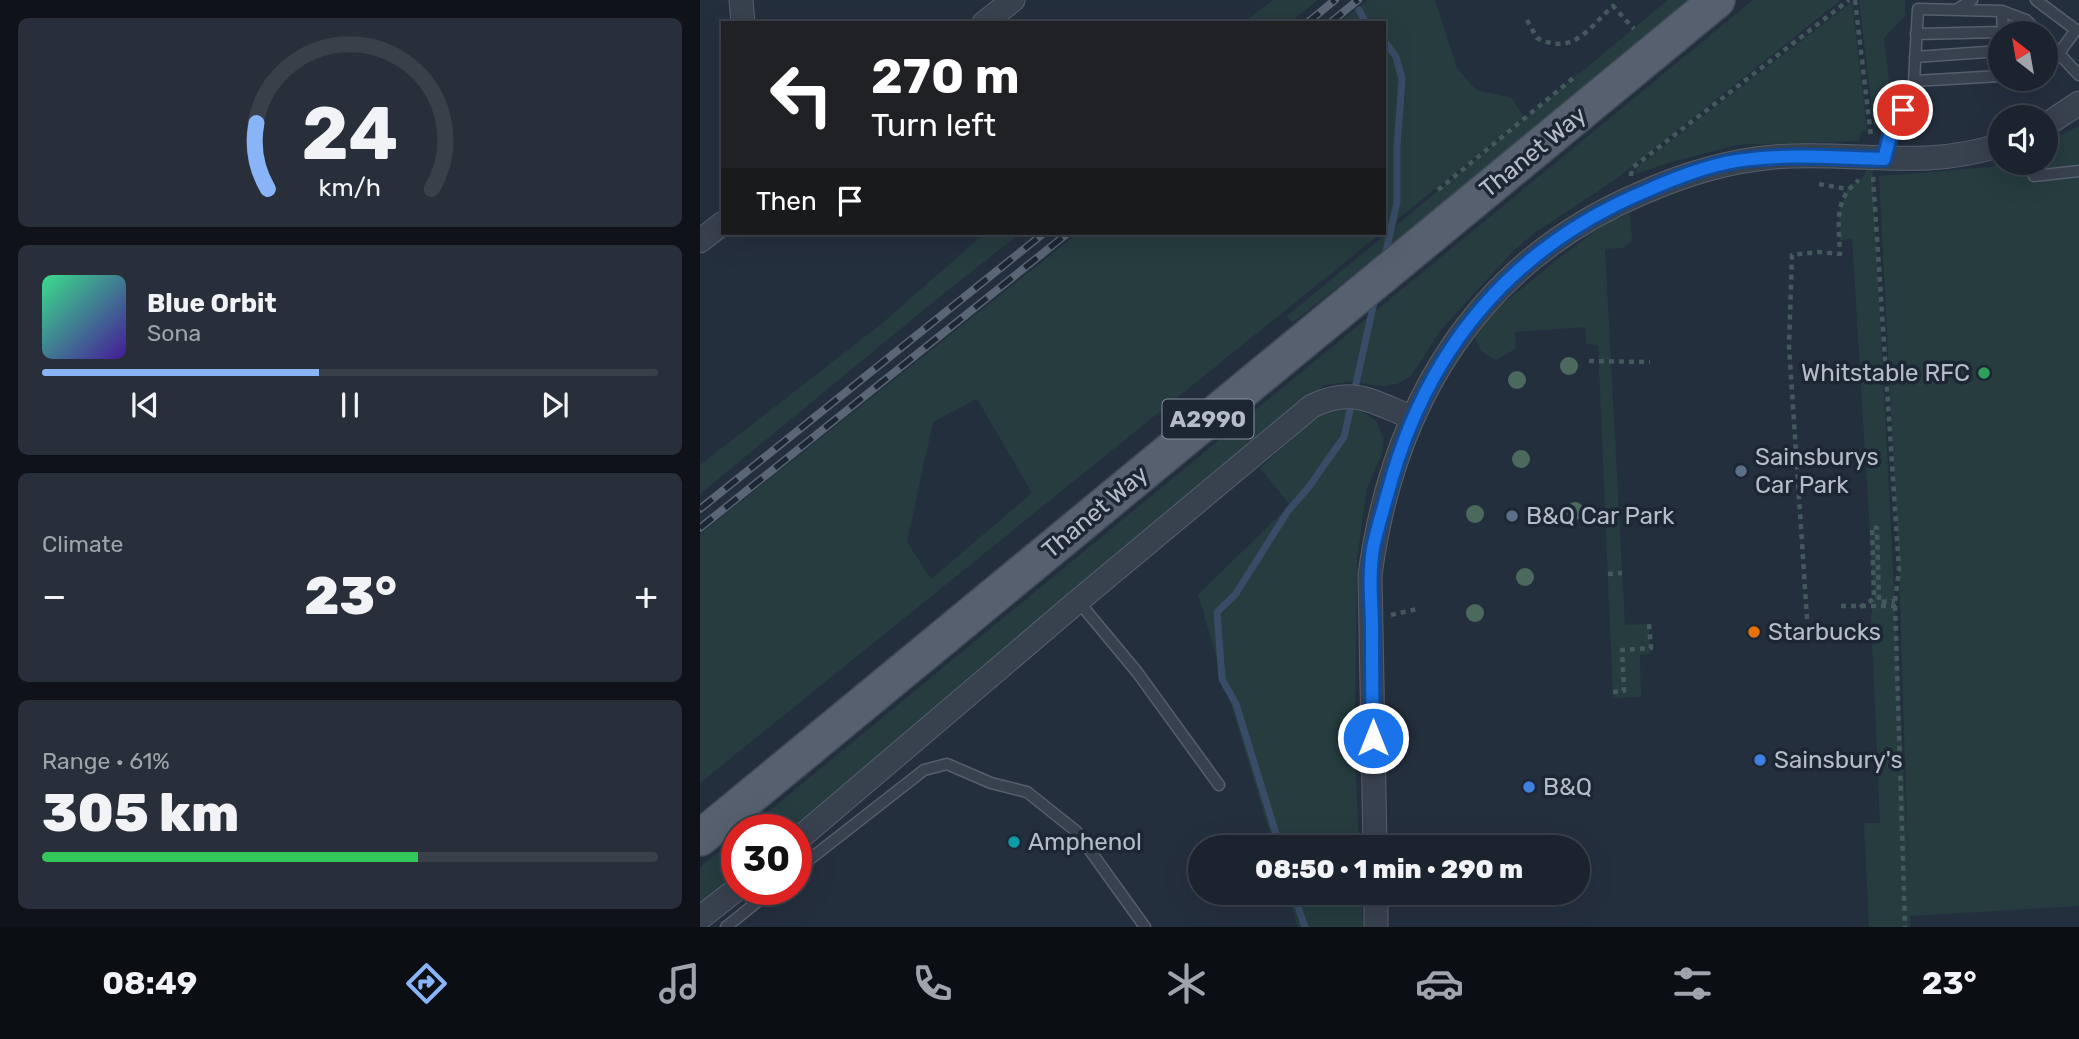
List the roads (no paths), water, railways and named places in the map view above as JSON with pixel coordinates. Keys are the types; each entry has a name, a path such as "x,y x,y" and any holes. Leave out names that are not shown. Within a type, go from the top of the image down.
{"main road":[{"name":"Thanet Way","path":"700,838 1717,0"}],"street":[{"path":"741,0 743,21"},
{"path":"987,21 1013,0"},
{"path":"2058,117 2079,103"},
{"path":"1375,835 1370,575 1374,546 1392,476 1413,418 1449,350 1477,312 1507,279 1555,240 1600,212 1688,173 1776,156 1878,159 1966,155 1988,149"},
{"path":"700,241 721,225"},
{"path":"812,827 1312,406 1330,397 1348,395 1361,397 1413,418"},
{"path":"700,918 721,902"},
{"path":"1376,905 1376,927"}],"lane":[{"path":"1956,10 1972,0"},
{"path":"2036,0 2076,30 2059,53 2079,75"},
{"path":"1878,159 1893,124 1913,96 1918,9 2001,11 2027,21"},
{"path":"2001,11 2002,21"},
{"path":"1916,34 1988,33"},
{"path":"1915,57 1988,52"},
{"path":"1914,81 1988,77"},
{"path":"2034,176 2079,171"},
{"path":"1078,601 1137,673 1219,785"},
{"path":"812,858 924,770 947,764 991,783 1027,792 1076,831 1145,927"},
{"path":"726,927 753,905"}],"waterway":[{"path":"1359,10 1365,21"},
{"path":"1385,256 1397,202 1397,148 1402,79 1396,57 1386,43"},
{"path":"1276,835 1236,704 1222,679 1217,612 1235,595 1288,511 1344,437 1375,298"},
{"path":"1297,905 1305,927"}],"railway":[{"path":"1309,21 1335,0"},
{"path":"1332,21 1358,0"},
{"path":"700,509 1042,235"},
{"path":"700,528 1066,235"}],"place":[{"name":"Whitstable RFC","path":"1984,373"},
{"name":"Sainsburys Car Park","path":"1741,471"},
{"name":"B&Q Car Park","path":"1512,516"},
{"name":"Starbucks","path":"1754,632"},
{"name":"Sainsbury's","path":"1760,760"},
{"name":"B&Q","path":"1529,787"},
{"name":"Amphenol","path":"1014,842"}]}
